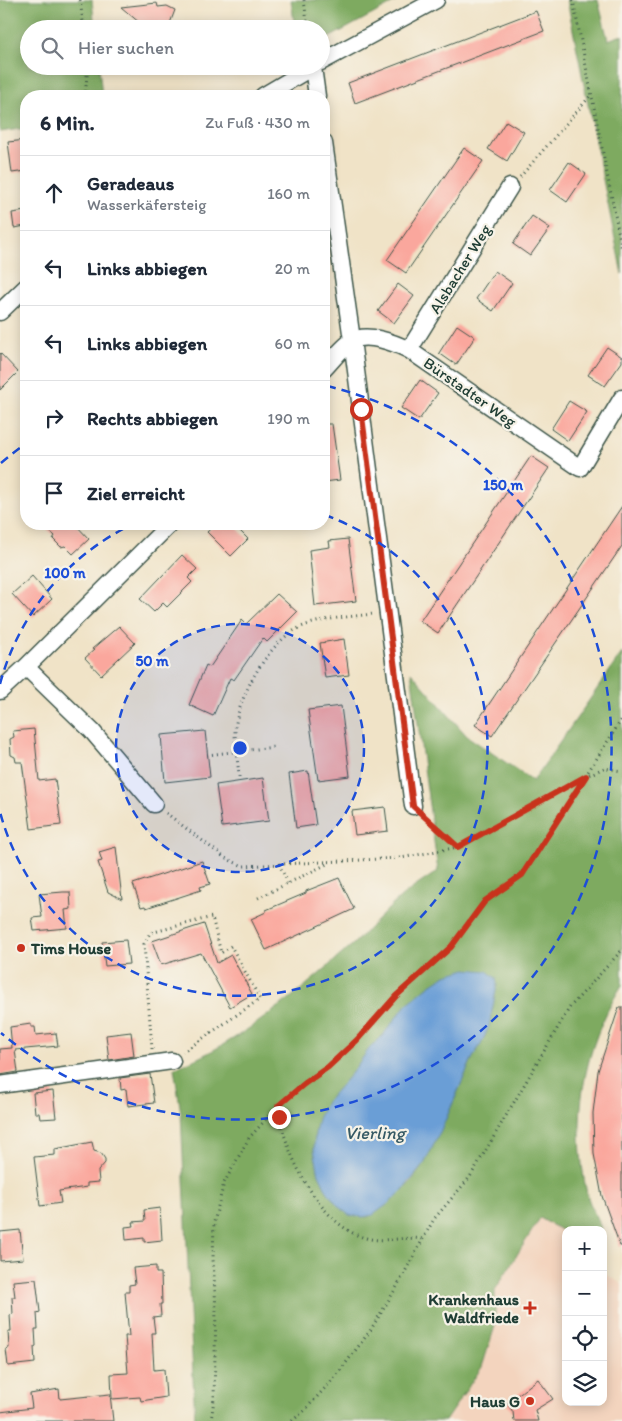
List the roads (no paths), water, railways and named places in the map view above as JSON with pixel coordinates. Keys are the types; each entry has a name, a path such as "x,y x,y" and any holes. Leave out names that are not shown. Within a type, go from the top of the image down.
{"street":[{"path":"330,57 436,0"},
{"path":"273,90 299,75"},
{"path":"314,75 316,90"},
{"path":"330,185 413,806"},
{"name":"Alsbacher Weg","path":"409,350 510,188"},
{"path":"0,312 20,293"},
{"name":"Bürstadter Weg","path":"352,340 382,339 396,343 409,350 580,468 622,398"},
{"path":"330,363 352,340"},
{"path":"0,691 164,530"},
{"path":"26,667 92,731 154,804"},
{"path":"0,1085 172,1062"}],"water":[{"name":"Vierling","path":"466,969 487,971 496,978 497,985 489,1026 471,1061 442,1128 424,1164 401,1192 373,1215 363,1217 349,1215 339,1207 327,1191 319,1174 314,1150 318,1119 326,1102 406,1005 446,975"}],"place":[{"name":"Tims House","path":"21,948"},
{"name":"Krankenhaus Waldfriede","path":"530,1308"},
{"name":"Haus G","path":"530,1401"}]}
